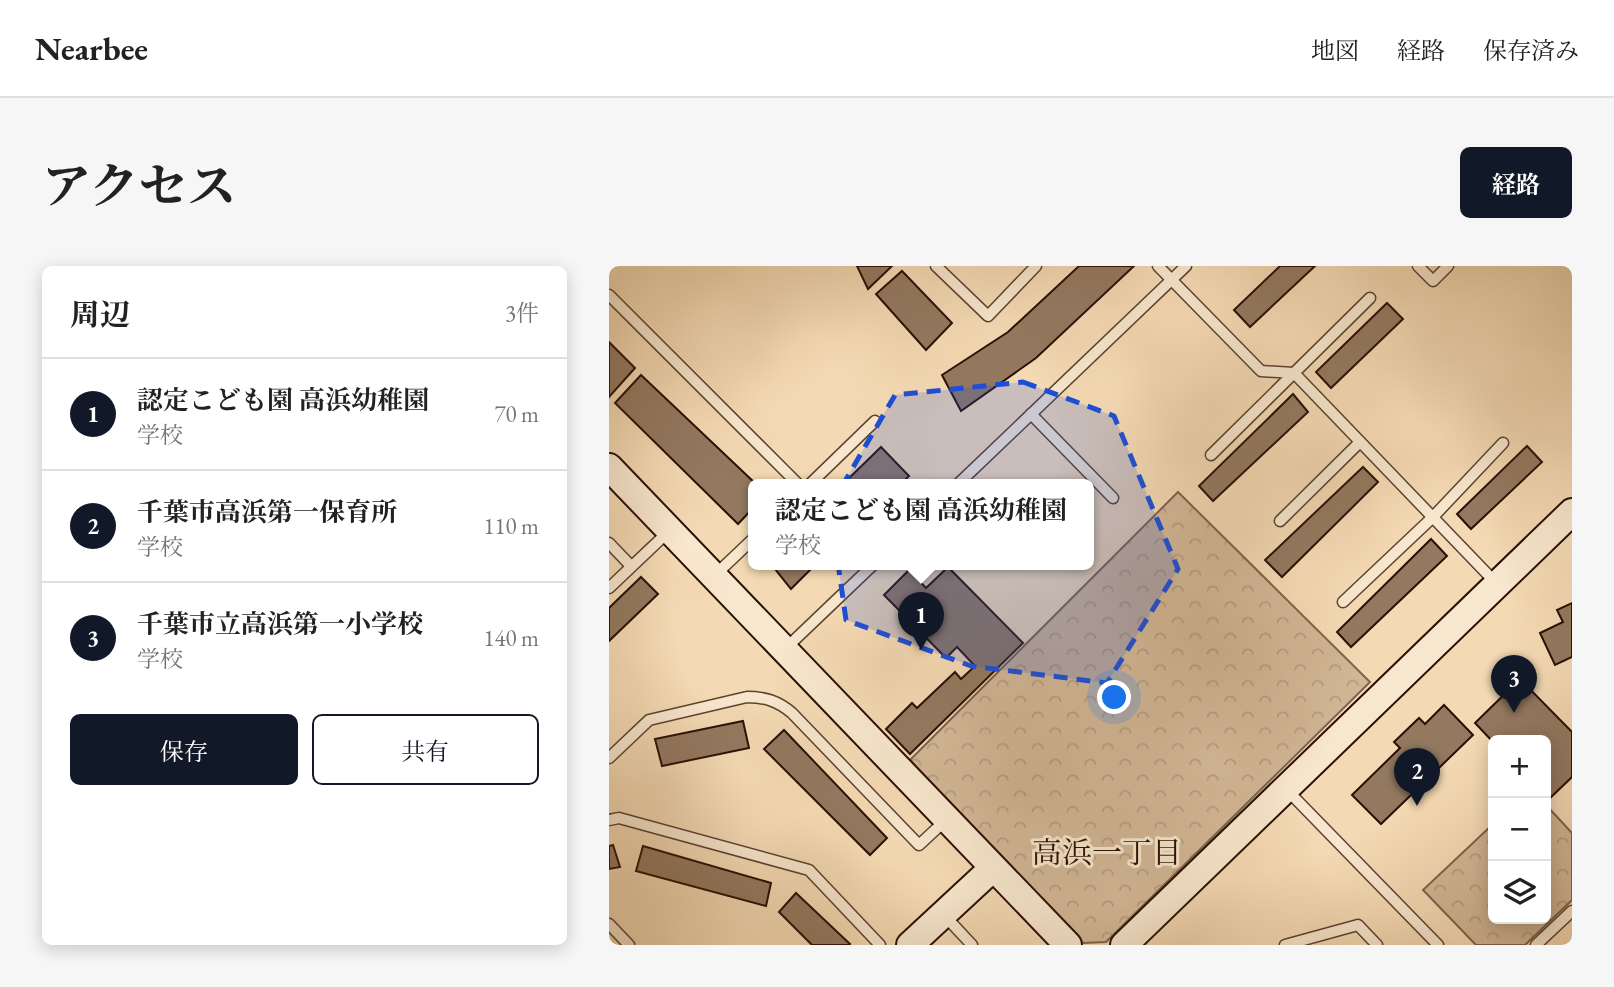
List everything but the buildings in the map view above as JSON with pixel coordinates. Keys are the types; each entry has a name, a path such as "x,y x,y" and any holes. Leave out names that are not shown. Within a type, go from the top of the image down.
{"street":[{"path":"609,467 1068,945"},
{"path":"1124,945 1572,512"},
{"path":"910,945 993,868"}],"lane":[{"path":"936,266 989,316 1036,266"},
{"path":"1158,266 1261,370 1294,373 1497,583"},
{"path":"963,479 1186,266"},
{"path":"1418,266 1433,281 1448,266"},
{"path":"609,295 793,479"},
{"path":"1211,455 1370,298"},
{"path":"1031,414 1113,498"},
{"path":"815,479 875,421"},
{"path":"1280,521 1360,442"},
{"path":"1343,602 1433,517 1503,443"},
{"path":"609,588 670,530"},
{"path":"609,543 631,566"},
{"path":"714,576 748,544"},
{"path":"785,649 868,570"},
{"path":"609,758 649,720 747,697 759,697 782,704 792,713 919,845 947,819"},
{"path":"1285,789 1438,945"},
{"path":"609,820 619,818 809,870 880,945"},
{"path":"1536,945 1572,911"},
{"path":"943,914 972,945"},
{"path":"609,924 629,945"},
{"path":"1285,945 1358,925 1377,945"}],"highlighted area":[{"path":"1023,382 1114,416 1178,569 1107,683 971,666 846,620 830,507 895,395"}],"green space":[{"path":"1178,492 1370,682 1106,942 1083,943 910,760"},
{"path":"1551,810 1572,833 1572,900 1551,920"},
{"path":"1488,829 1488,924 1547,924 1525,945 1476,945 1423,890"}],"place":[{"name":"認定こども園 高浜幼稚園","path":"921,650"},
{"name":"千葉市立高浜第一小学校","path":"1514,713"},
{"name":"千葉市高浜第一保育所","path":"1417,806"}],"district":[{"name":"高浜一丁目","path":"1107,852"}]}
